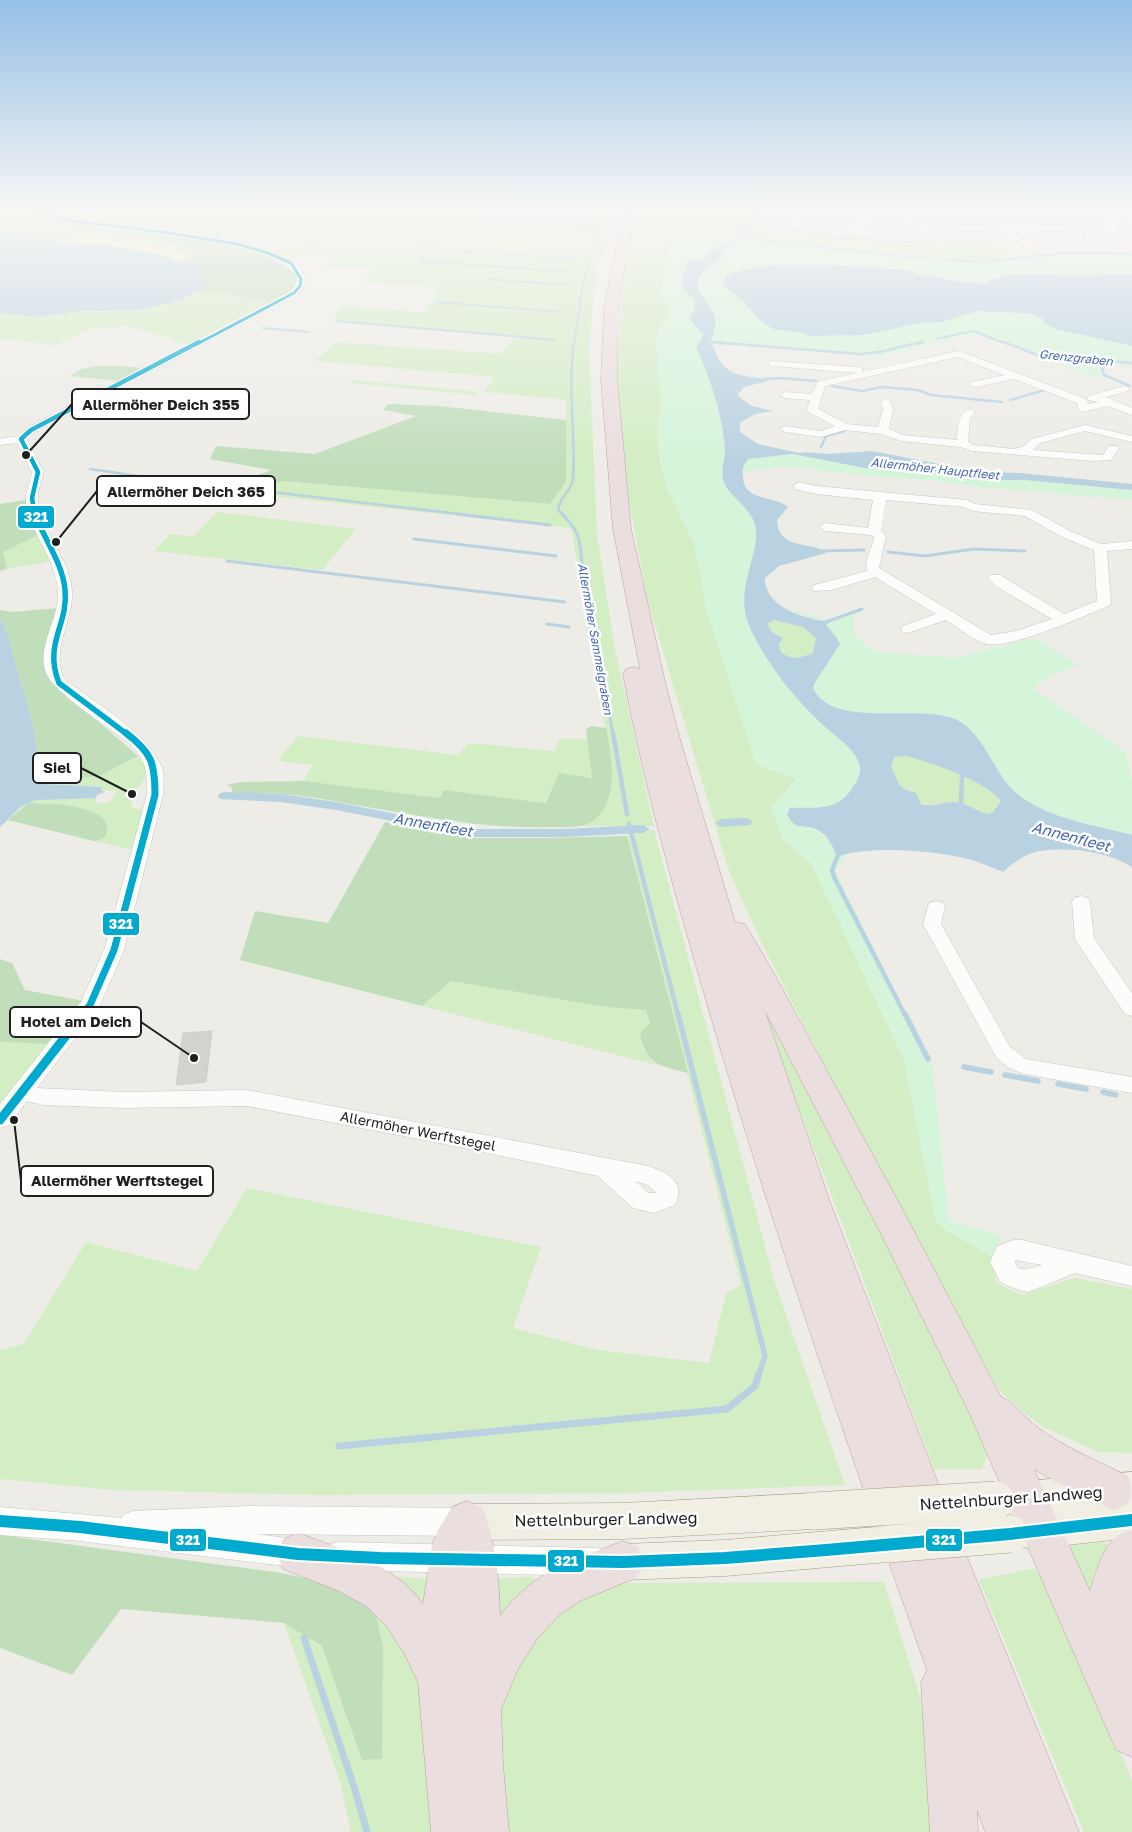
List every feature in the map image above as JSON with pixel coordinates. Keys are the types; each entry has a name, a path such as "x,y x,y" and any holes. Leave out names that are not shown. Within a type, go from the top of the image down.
{"highway":[{"path":"602,294 599,310 598,380 606,530 624,625"},
{"path":"614,294 611,309 609,380 622,529 654,682 681,827 785,1206 875,1468 1009,1832"},
{"path":"630,654 649,745 681,827 711,892 757,968 893,1224 984,1402 1019,1516 1127,1722"},
{"path":"711,892 816,1211 933,1525 1055,1832"},
{"path":"984,1402 1023,1440 1126,1500"},
{"path":"455,1832 441,1683 442,1633 446,1591 464,1547"},
{"path":"464,1547 477,1599 479,1775 485,1832"},
{"path":"1127,1722 1110,1631 1112,1586 1122,1560 1132,1551"},
{"path":"298,1554 369,1583 381,1591 395,1605 416,1632 441,1683"},
{"path":"478,1714 498,1661 519,1624 538,1605 559,1589 623,1562"},
{"path":"941,1649 954,1832"}],"main road":[{"name":"Nettelnburger Landweg","path":"623,1562 725,1558 826,1550 1019,1516 1126,1500"},
{"name":"Nettelnburger Landweg","path":"464,1547 624,1521 814,1511 1019,1516"}],"street":[{"path":"0,442 20,438 31,430 291,294"},
{"path":"948,349 1017,375 1082,405 1109,402"},
{"path":"959,354 821,384 812,410 844,427 883,431 901,438 962,444 972,448 1093,458 1107,458 1113,448"},
{"path":"773,363 876,372"},
{"path":"976,384 1017,375"},
{"path":"1082,405 1096,397 1124,389"},
{"path":"785,395 815,397"},
{"path":"1096,397 1132,412"},
{"path":"883,431 888,409 885,402"},
{"path":"1082,405 1084,428"},
{"path":"962,444 965,417 970,412"},
{"path":"785,430 821,434 844,427"},
{"path":"1015,452 1028,448 1036,441 1084,428 1132,439"},
{"path":"0,1120 90,1005 114,950 150,818 156,778 153,764 142,746 60,683 52,670 51,655 65,606 65,592 56,558 34,511 31,499 38,472 20,438"},
{"path":"799,486 816,490 967,504 972,507 1028,513 1066,534 1100,548 1132,545"},
{"path":"874,532 880,497"},
{"path":"970,523 972,507"},
{"path":"826,527 874,532 880,536 872,569 990,640 1023,633 1104,603 1100,548"},
{"path":"819,588 832,586 876,572"},
{"path":"995,578 1062,619"},
{"path":"1035,604 1088,609"},
{"path":"908,629 947,615"},
{"path":"1081,902 1085,940 1132,1009"},
{"path":"936,907 932,924 1008,1058 1024,1066 1132,1085"},
{"name":"Allermöher Werftstegel","path":"21,1092 43,1097 123,1100 247,1098 605,1168"},
{"path":"1073,1263 1132,1276"},
{"name":"Nettelnburger Landweg","path":"80,1527 248,1520 464,1547 623,1562"},
{"name":"Nettelnburger Landweg","path":"0,1521 80,1527 298,1554 380,1558 464,1547"}],"shaded area":[{"path":"229,294 272,302 189,344 128,326 93,328 57,345 0,339 0,313 39,317 81,311 103,312 192,296"},
{"path":"229,294 288,294 272,302"},
{"path":"435,294 595,294 589,347 597,534 615,650 654,826 579,826 591,821 601,812 610,795 612,777 608,744 570,528 244,493 283,481 550,504 566,482 566,400 484,392 495,377 315,361 335,342 501,354 515,337 331,322 343,306 425,312"},
{"path":"623,294 662,294 669,306 667,317 659,328 657,339 661,406 657,422 660,462 667,488 695,546 706,609 756,764 797,779 771,808 784,841 811,863 904,1060 936,1221 947,1231 993,1257 996,1283 1022,1295 1075,1278 1132,1289 1132,1453 1099,1452 1039,1425 999,1390 907,1224 764,948 729,871 647,598 630,506 617,388"},
{"path":"662,294 689,294 695,300 695,326 704,334 696,348 711,385 723,437 725,450 723,480 725,486 751,515 754,522 756,544 744,602 751,630 771,665 799,701 858,758 860,769 858,779 849,795 841,803 826,809 787,814 790,822 816,829 833,845 848,852 835,871 932,1065 949,1221 1001,1235 993,1257 947,1231 936,1221 904,1060 811,863 784,841 771,808 796,779 756,764 706,609 695,546 667,488 660,462 657,422 661,406 657,339 659,328 667,317 669,307"},
{"path":"701,294 735,294 745,302 757,318 773,329 803,333 810,336 864,335 920,323 941,322 987,310 1027,313 1132,346 1132,365 1101,363 1100,380 978,333 880,357 712,344 714,326 709,305"},
{"path":"811,294 897,294 996,327 888,346"},
{"path":"97,366 144,368 120,381 70,376 81,369"},
{"path":"355,380 478,392 475,395 351,383"},
{"path":"388,404 439,406 566,420 566,482 550,504 283,481 244,493 150,483 155,477 237,482 272,470 210,459 216,446 315,454 416,416 383,410"},
{"path":"792,454 865,468 932,471 1004,480 1025,480 1132,490 1132,500 980,487 932,480 867,476 788,466 743,472 745,462 749,459"},
{"path":"26,500 38,535 3,552 7,569 0,571 0,504"},
{"path":"217,512 356,529 322,570 154,551 171,534 193,537"},
{"path":"38,535 51,561 7,569 3,552"},
{"path":"58,608 44,659 46,672 54,683 138,756 101,775 43,784 35,782 37,752 33,725 5,626 0,617 0,610 13,612"},
{"path":"786,608 828,620 855,612 853,633 872,651 956,658 1035,638 1078,665 1049,676 1033,689 1126,752 1132,783 1132,835 1071,820 1041,809 1027,801 1007,783 974,733 955,719 919,713 857,712 839,708 824,700 813,687 818,675 840,644 826,625 830,622 816,620"},
{"path":"774,620 803,627 816,638 813,653 796,658 780,651 779,643 783,638 772,632 767,624"},
{"path":"592,726 606,728 612,765 611,790 602,812 589,824 579,826 528,827 459,822 300,796 266,793 232,795 232,788 227,785 241,782 304,781 440,798 444,790 546,803 559,773 592,778 586,729"},
{"path":"298,736 458,755 469,743 555,751 559,739 588,739 592,778 546,803 444,790 440,798 304,781 312,765 277,761"},
{"path":"138,756 149,773 136,790 127,790 123,797 130,798 133,809 141,809 143,813 133,850 94,841 98,840 100,816 74,807 28,803 44,798 62,797 96,798 96,802 101,804 111,801 118,791 100,790 101,787 43,784 101,775"},
{"path":"906,756 971,779 993,793 1001,801 993,812 987,814 958,802 929,805 921,803 912,791 904,789 899,784 891,766 896,757"},
{"path":"28,803 61,805 87,810 105,821 106,835 102,839 94,841 8,820"},
{"path":"385,822 472,838 627,836 688,1073 662,1066 650,1058 646,1052 640,1033 650,1024 646,1010 606,1007 451,981 422,1006 240,960 255,911 328,923"},
{"path":"646,830 654,830 774,1280 845,1485 629,1493 320,1495 113,1490 0,1479 0,1350 24,1344 86,1242 197,1271 247,1188 541,1247 513,1328 597,1350 709,1363 726,1294 741,1285 627,836"},
{"path":"0,959 12,963 25,990 84,1001 51,1044 0,1042"},
{"path":"451,981 606,1007 646,1010 650,1024 642,1048 657,1065 422,1006"},
{"path":"753,986 758,986 990,1448 982,1469 934,1469"},
{"path":"0,1042 51,1044 0,1103"},
{"path":"0,1535 282,1573 328,1583 374,1605 383,1647 382,1759 362,1760 322,1646 284,1623 121,1609 72,1675 0,1648"},
{"path":"1101,1542 1108,1545 1093,1575 1091,1598 1062,1547"},
{"path":"1034,1568 1057,1597 1132,1781 1132,1832 1084,1832 979,1580"},
{"path":"386,1576 430,1579 430,1624"},
{"path":"531,1577 537,1580 498,1623 489,1578"},
{"path":"884,1582 924,1710 941,1832 496,1832 497,1691 526,1635 603,1583"},
{"path":"374,1605 425,1686 436,1832 351,1832 340,1781 284,1623 322,1646 363,1760 382,1759"}],"water":[{"path":"0,294 192,294 172,303 131,311 81,311 39,317 0,313"},
{"name":"Allermöher Hauptfleet","path":"689,294 701,294 714,314 715,324 711,341 715,352 725,367 738,374 767,379 768,381 744,387 738,394 739,397 752,406 773,411 755,414 740,423 740,432 758,444 799,453 829,454 872,451 980,472 1020,473 1132,484 1132,490 1025,480 991,480 931,471 865,468 792,454 749,459 744,465 743,472 748,491 788,507 777,520 779,530 784,537 797,544 820,549 826,553 779,566 765,578 771,597 779,604 799,615 830,622 826,625 840,644 814,684 813,688 823,701 838,708 857,712 920,713 955,719 974,733 1007,783 1027,801 1041,809 1071,820 1132,835 1132,867 1111,857 1075,850 1040,851 1030,854 1015,862 1003,872 964,858 928,852 868,851 837,857 830,841 824,834 811,827 796,825 790,820 787,814 790,808 816,808 839,802 851,790 858,778 859,764 850,748 819,721 786,686 759,646 747,621 744,601 746,582 754,551 756,529 750,514 729,491 723,479 725,449 722,424 711,384 696,348 704,334 689,318 694,310 695,300","holes":["774,620 803,627 816,638 813,653 796,658 780,651 779,643 783,638 772,632 767,624","906,756 971,779 993,793 1001,801 993,812 987,814 958,802 921,804 916,793 904,789 899,784 891,766 895,757"]},
{"path":"735,294 1132,294 1132,346 1055,329 1044,323 1043,318 1027,313 978,311 941,322 920,323 864,335 810,336 803,333 773,329 757,318 744,302"},
{"path":"0,617 5,626 33,725 37,752 35,781 43,784 102,787 101,790 105,792 97,795 96,798 35,800 21,807 0,827"}],"building":[{"path":"212,1031 206,1082 176,1085 183,1033"}],"waterway":[{"name":"Allermöher Sammelgraben","path":"574,344 581,294"},
{"path":"436,302 561,312"},
{"path":"338,321 556,340"},
{"path":"262,328 308,332"},
{"name":"Grenzgraben","path":"936,339 973,331 1007,344"},
{"name":"Allermöher Sammelgraben","path":"562,514 558,510 559,506 573,479 571,376 574,342"},
{"path":"707,342 729,344"},
{"path":"713,342 860,354 880,352 921,342"},
{"path":"916,344 923,342"},
{"name":"Grenzgraben","path":"1004,342 1037,355 1132,363"},
{"path":"1100,361 1104,375 1130,386"},
{"path":"763,379 780,378 816,381"},
{"path":"832,386 862,391 882,387 918,390 931,395 1002,402"},
{"path":"1010,400 1045,390"},
{"path":"821,447 826,436 844,431"},
{"path":"90,469 159,479 468,515"},
{"path":"457,514 550,525"},
{"name":"Allermöher Sammelgraben","path":"562,514 576,531 580,542 582,563 613,735"},
{"path":"414,539 556,556"},
{"path":"888,552 925,556 974,549 1025,551"},
{"path":"820,551 864,550"},
{"path":"227,561 565,602"},
{"path":"823,623 862,609"},
{"path":"547,624 569,627"},
{"name":"Allermöher Sammelgraben","path":"613,733 627,814"},
{"path":"961,803 962,776"},
{"name":"Annenfleet","path":"225,796 281,798 336,806 471,833 564,833 643,829"},
{"path":"722,823 745,822"},
{"path":"629,824 678,1015"},
{"path":"839,853 832,870 835,879 905,1015"},
{"path":"678,1014 765,1356 759,1374"},
{"path":"905,1014 928,1059"},
{"path":"964,1067 991,1072"},
{"path":"1005,1075 1038,1081"},
{"path":"1058,1084 1086,1089"},
{"path":"1103,1092 1116,1095"},
{"path":"339,1446 727,1409 755,1386 759,1373"},
{"name":"Allermöher Sammelgraben","path":"304,1638 355,1790 367,1832"}],"transit line":[{"name":"321","path":"0,1120 90,1005 114,950 155,795 155,770 147,752 135,740 59,683 54,670 53,648 65,604 65,591 59,567 34,513 32,494 38,472 21,439 31,430 291,294"},
{"name":"321","path":"0,1521 80,1527 298,1554 380,1558 623,1562 725,1558 826,1550 1010,1534 1132,1520"}],"place":[{"name":"Allermöher Deich 355","path":"26,455"},
{"name":"Allermöher Deich 365","path":"56,542"},
{"name":"Siel","path":"132,794"},
{"name":"Hotel am Deich","path":"194,1058"},
{"name":"Allermöher Werftstegel","path":"14,1120"}]}
